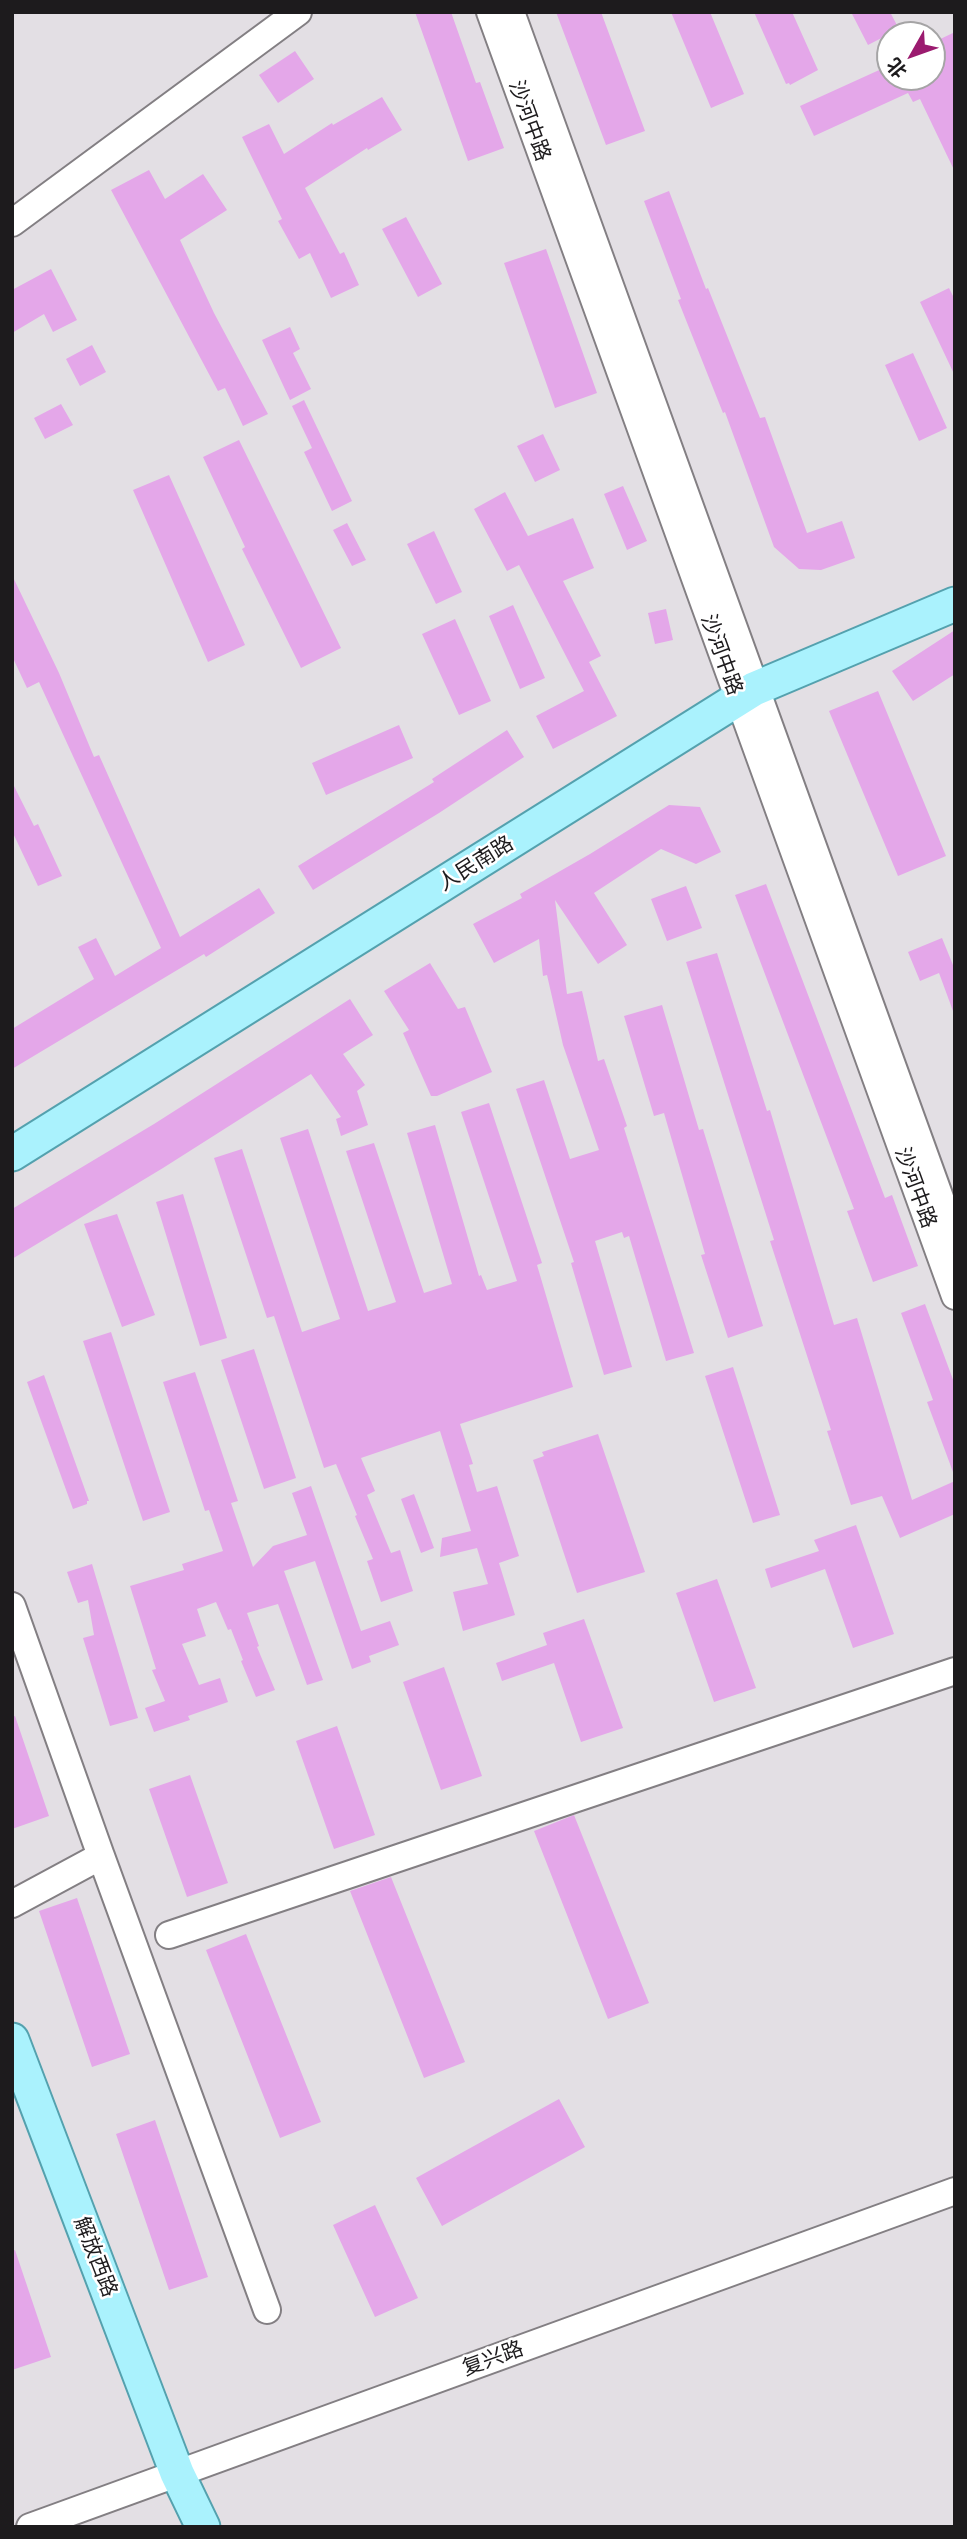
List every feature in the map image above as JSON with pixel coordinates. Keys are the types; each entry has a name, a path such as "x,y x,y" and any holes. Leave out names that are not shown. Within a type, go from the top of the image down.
{"main road":[{"name":"人民南路","path":"12,1154 746,694 955,604"},
{"name":"解放西路","path":"12,2040 177,2473 203,2527"}],"street":[{"path":"12,223 298,12"},
{"name":"沙河中路","path":"490,12 746,694 955,1239"},
{"name":"沙河中路","path":"511,12 955,1296"},
{"path":"12,1606 267,2311"},
{"path":"169,1935 955,1671"},
{"path":"12,1904 101,1856"},
{"name":"复兴路","path":"30,2527 955,2190"}],"building":[{"path":"415,12 451,12 476,83 480,82 504,148 468,161"},
{"path":"556,12 601,12 645,131 606,145"},
{"path":"671,12 710,12 744,94 711,108"},
{"path":"754,12 792,12 818,70 790,85 786,84"},
{"path":"851,12 890,12 895,21 876,21 876,41 868,45"},
{"path":"955,32 955,172 920,99 913,102 908,93 814,136 800,106 876,71 876,91 946,91 946,36"},
{"path":"295,51 314,79 278,103 259,75"},
{"path":"382,97 402,130 368,150 367,148 305,188 340,254 344,252 359,285 331,298 310,253 299,259 278,221 282,219 242,137 269,124 284,154 332,123 333,125"},
{"path":"149,170 165,199 203,174 227,210 180,240 214,313 268,414 243,426 225,388 218,391 111,190"},
{"path":"669,191 706,289 708,288 760,418 765,417 807,533 842,521 855,558 821,570 799,569 774,547 725,412 723,413 678,300 681,299 644,201"},
{"path":"406,217 442,284 418,297 382,229"},
{"path":"546,249 597,393 555,408 504,263"},
{"path":"51,269 77,320 53,332 44,314 12,333 12,290"},
{"path":"949,288 955,300 955,376 920,302"},
{"path":"290,327 300,349 293,353 311,389 290,400 262,340"},
{"path":"92,345 106,372 80,386 66,359"},
{"path":"913,353 947,428 919,441 885,365"},
{"path":"304,400 352,501 332,511 304,452 312,448 292,406"},
{"path":"61,404 73,425 45,439 34,418"},
{"path":"543,434 560,470 535,482 517,446"},
{"path":"239,440 341,648 301,668 242,549 245,547 203,457"},
{"path":"169,475 245,645 208,662 133,490"},
{"path":"623,486 647,541 627,550 604,494"},
{"path":"505,492 528,536 573,518 594,568 563,581 601,656 589,662 617,716 553,749 536,716 584,691 519,565 507,571 474,509"},
{"path":"347,523 366,560 352,566 333,530"},
{"path":"434,531 462,592 436,604 407,544"},
{"path":"12,575 59,673 94,757 99,755 180,937 259,888 275,913 206,957 204,954 12,1069 12,1029 94,979 78,947 96,938 115,976 161,948 39,682 27,688 12,656"},
{"path":"513,605 545,678 520,689 489,616"},
{"path":"666,609 673,640 655,644 648,613"},
{"path":"455,619 491,701 459,715 422,634"},
{"path":"955,630 955,674 913,701 892,671"},
{"path":"878,691 946,856 898,876 829,711"},
{"path":"399,725 413,758 326,795 312,763"},
{"path":"507,730 524,757 313,890 298,866 434,782 432,779"},
{"path":"12,782 34,826 38,824 62,876 38,886 12,831"},
{"path":"669,805 700,807 721,852 696,864 661,849 594,893 627,945 598,964 555,900 567,994 582,991 598,1061 604,1059 627,1126 624,1128 694,1353 666,1361 629,1236 624,1238 622,1232 595,1241 632,1367 604,1375 571,1263 574,1262 516,1089 544,1080 570,1159 599,1150 563,1045 547,975 543,976 539,939 494,963 473,924 522,898 520,894"},
{"path":"766,884 885,1198 892,1195 918,1266 873,1282 847,1211 854,1209 735,895"},
{"path":"686,886 702,928 667,941 651,899"},
{"path":"942,938 955,970 953,1011 939,973 920,981 908,952"},
{"path":"717,953 767,1111 770,1110 834,1325 857,1318 912,1500 955,1481 955,1514 900,1538 882,1496 851,1505 827,1431 831,1430 770,1241 774,1240 686,962"},
{"path":"430,963 458,1009 465,1007 492,1072 437,1096 431,1096 403,1033 409,1030 384,991"},
{"path":"350,999 373,1035 343,1054 365,1085 357,1091 368,1125 341,1136 336,1119 341,1117 311,1074 12,1259 12,1209 154,1124"},
{"path":"662,1005 699,1130 703,1129 763,1326 728,1338 701,1255 705,1254 664,1113 654,1116 624,1016"},
{"path":"489,1103 542,1263 537,1265 573,1387 460,1424 473,1464 469,1465 477,1492 497,1486 519,1556 499,1563 515,1615 463,1631 453,1592 488,1584 477,1548 440,1557 442,1538 471,1531 440,1431 361,1458 375,1491 367,1495 391,1553 400,1550 413,1591 381,1602 367,1561 373,1559 355,1516 357,1515 336,1464 324,1468 274,1316 267,1318 214,1158 242,1149 302,1332 340,1319 280,1138 308,1129 368,1311 396,1302 346,1151 374,1143 424,1293 452,1284 407,1133 435,1125 479,1276 481,1275 487,1290 517,1281 461,1112"},
{"path":"183,1194 227,1338 200,1346 156,1202"},
{"path":"117,1214 155,1315 122,1327 84,1224"},
{"path":"925,1304 955,1385 953,1472 927,1402 933,1400 901,1313"},
{"path":"111,1332 170,1512 143,1521 83,1341"},
{"path":"254,1349 296,1478 264,1489 221,1360"},
{"path":"733,1367 780,1515 753,1523 705,1376"},
{"path":"195,1372 238,1501 231,1503 253,1567 273,1546 307,1535 292,1493 311,1486 361,1631 390,1621 399,1645 369,1656 371,1662 352,1669 315,1561 284,1571 323,1680 307,1685 278,1604 247,1613 259,1646 257,1647 275,1690 256,1697 231,1629 228,1630 216,1602 197,1609 206,1636 182,1644 199,1685 220,1678 228,1702 188,1716 190,1720 154,1732 145,1708 165,1701 152,1670 156,1669 130,1586 184,1570 182,1564 223,1551 209,1510 205,1511 163,1382"},
{"path":"44,1375 89,1501 73,1509 27,1382"},
{"path":"598,1434 645,1572 577,1593 533,1460 544,1456 542,1452"},
{"path":"414,1494 434,1548 421,1553 401,1499"},
{"path":"856,1525 894,1634 853,1648 825,1569 771,1588 765,1569 819,1551 814,1540"},
{"path":"92,1564 138,1718 110,1726 83,1638 94,1635 88,1600 78,1603 67,1572"},
{"path":"717,1579 756,1688 714,1702 676,1593"},
{"path":"584,1619 623,1728 581,1742 554,1663 502,1681 496,1663 547,1645 543,1633"},
{"path":"444,1667 482,1776 441,1790 403,1682"},
{"path":"15,1716 49,1816 12,1829 12,1717"},
{"path":"337,1726 375,1835 334,1849 296,1741"},
{"path":"190,1775 228,1883 187,1897 149,1789"},
{"path":"574,1815 649,2003 608,2019 534,1831"},
{"path":"391,1877 465,2062 424,2078 350,1891"},
{"path":"77,1898 130,2054 92,2067 39,1911"},
{"path":"246,1934 321,2122 280,2138 206,1950"},
{"path":"559,2099 585,2147 442,2226 416,2178"},
{"path":"155,2120 208,2277 169,2290 116,2134"},
{"path":"375,2205 418,2298 375,2317 333,2225"},
{"path":"15,2250 51,2357 12,2370 12,2251"}]}
